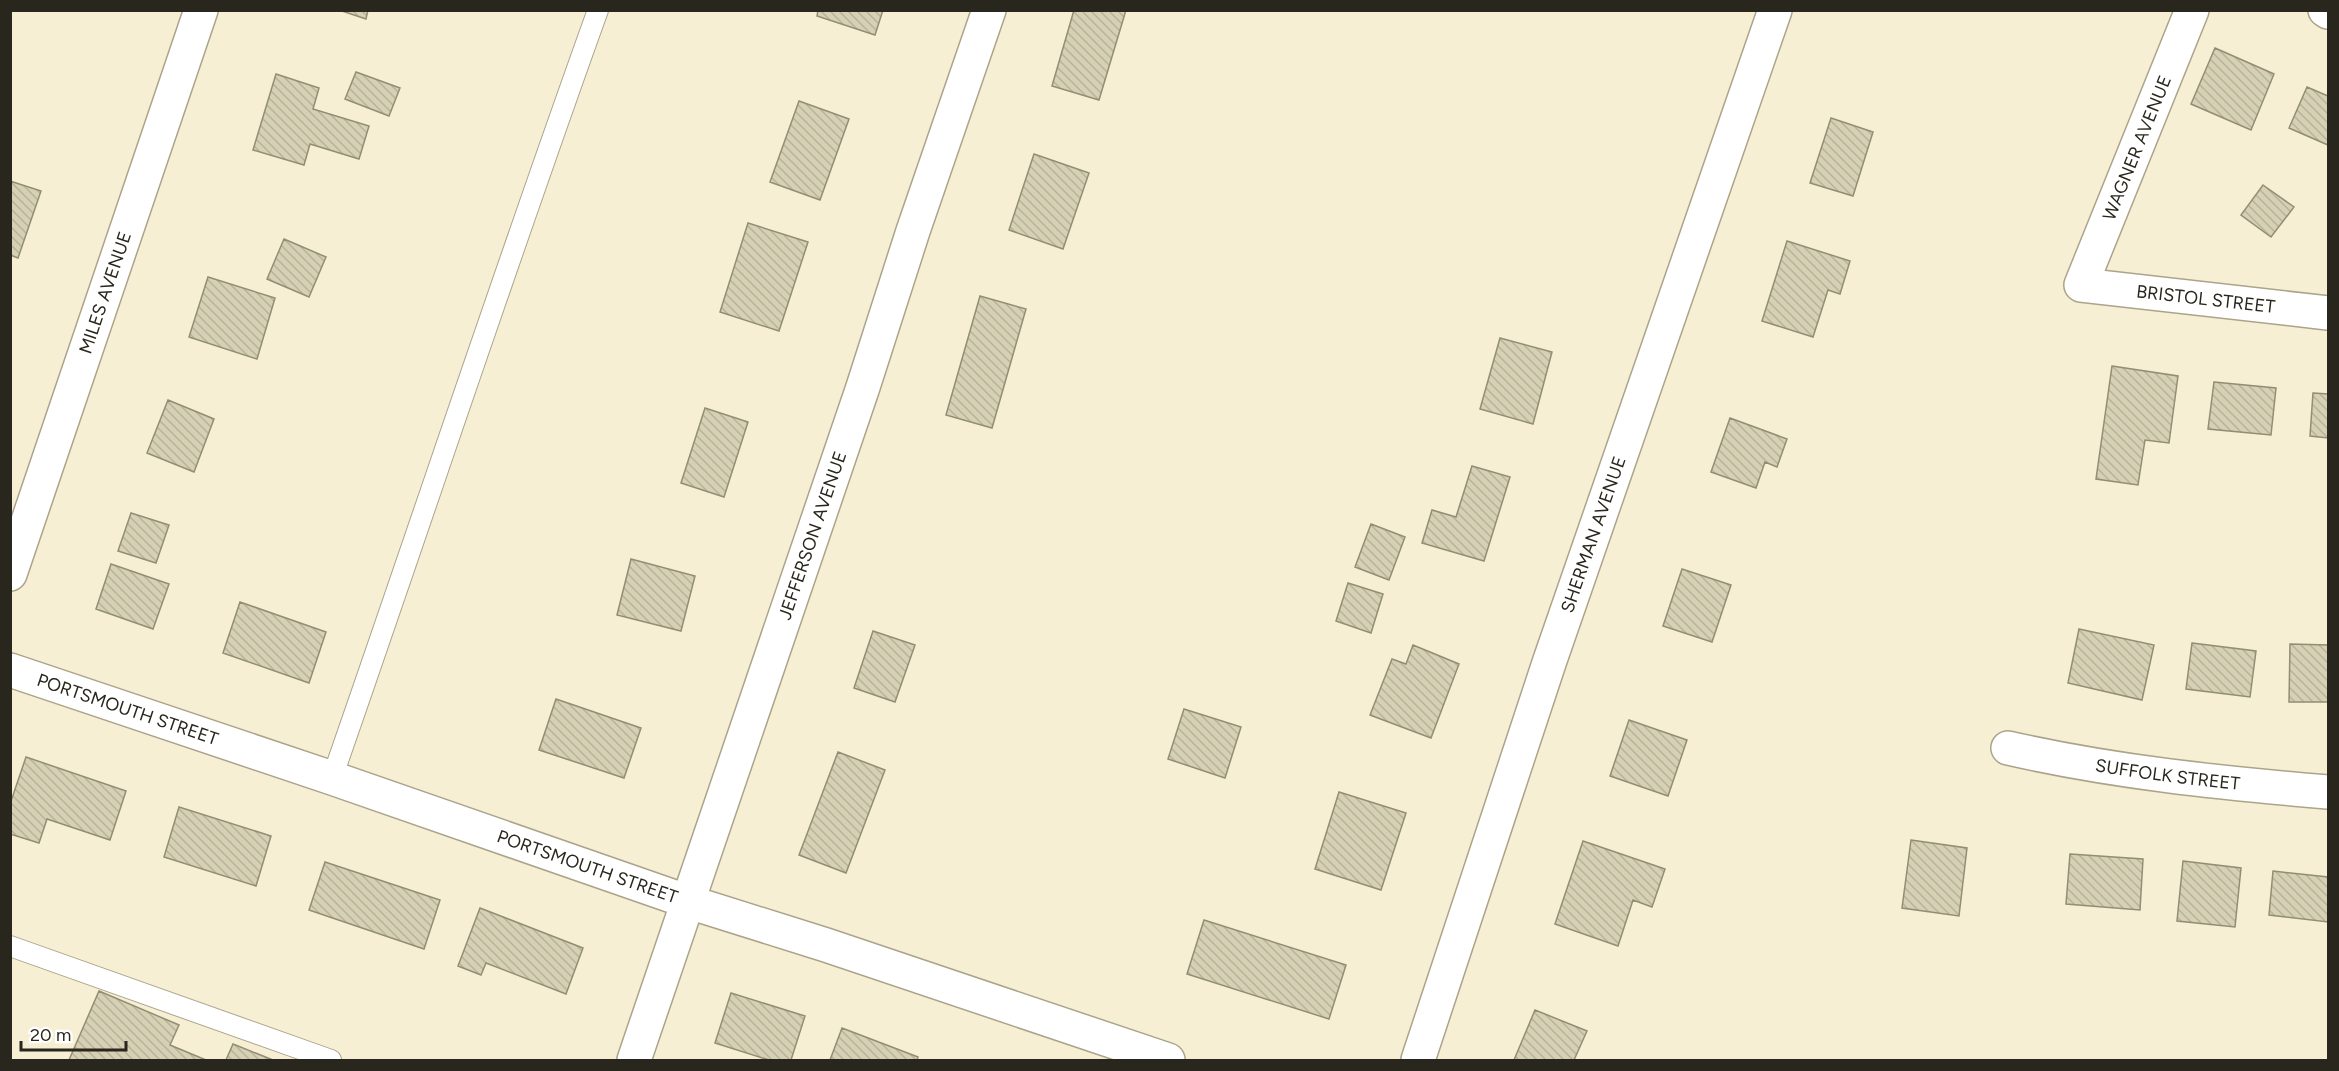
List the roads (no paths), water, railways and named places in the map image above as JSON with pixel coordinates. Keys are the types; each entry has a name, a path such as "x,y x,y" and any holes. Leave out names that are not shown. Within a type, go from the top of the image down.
{"street":[{"name":"MILES AVENUE","path":"10,574 201,10"},
{"name":"JEFFERSON AVENUE","path":"634,1060 989,10"},
{"name":"SHERMAN AVENUE","path":"1418,1060 1549,663 1775,10"},
{"name":"WAGNER AVENUE","path":"2081,285 2192,10"},
{"name":"BRISTOL STREET","path":"2081,285 2328,314"},
{"name":"PORTSMOUTH STREET","path":"10,670 332,778 689,902 826,945 1168,1060"},
{"name":"SUFFOLK STREET","path":"2008,748 2055,759 2126,770 2328,792"}],"lane":[{"path":"332,778 598,10"},
{"path":"10,946 331,1060"}]}
